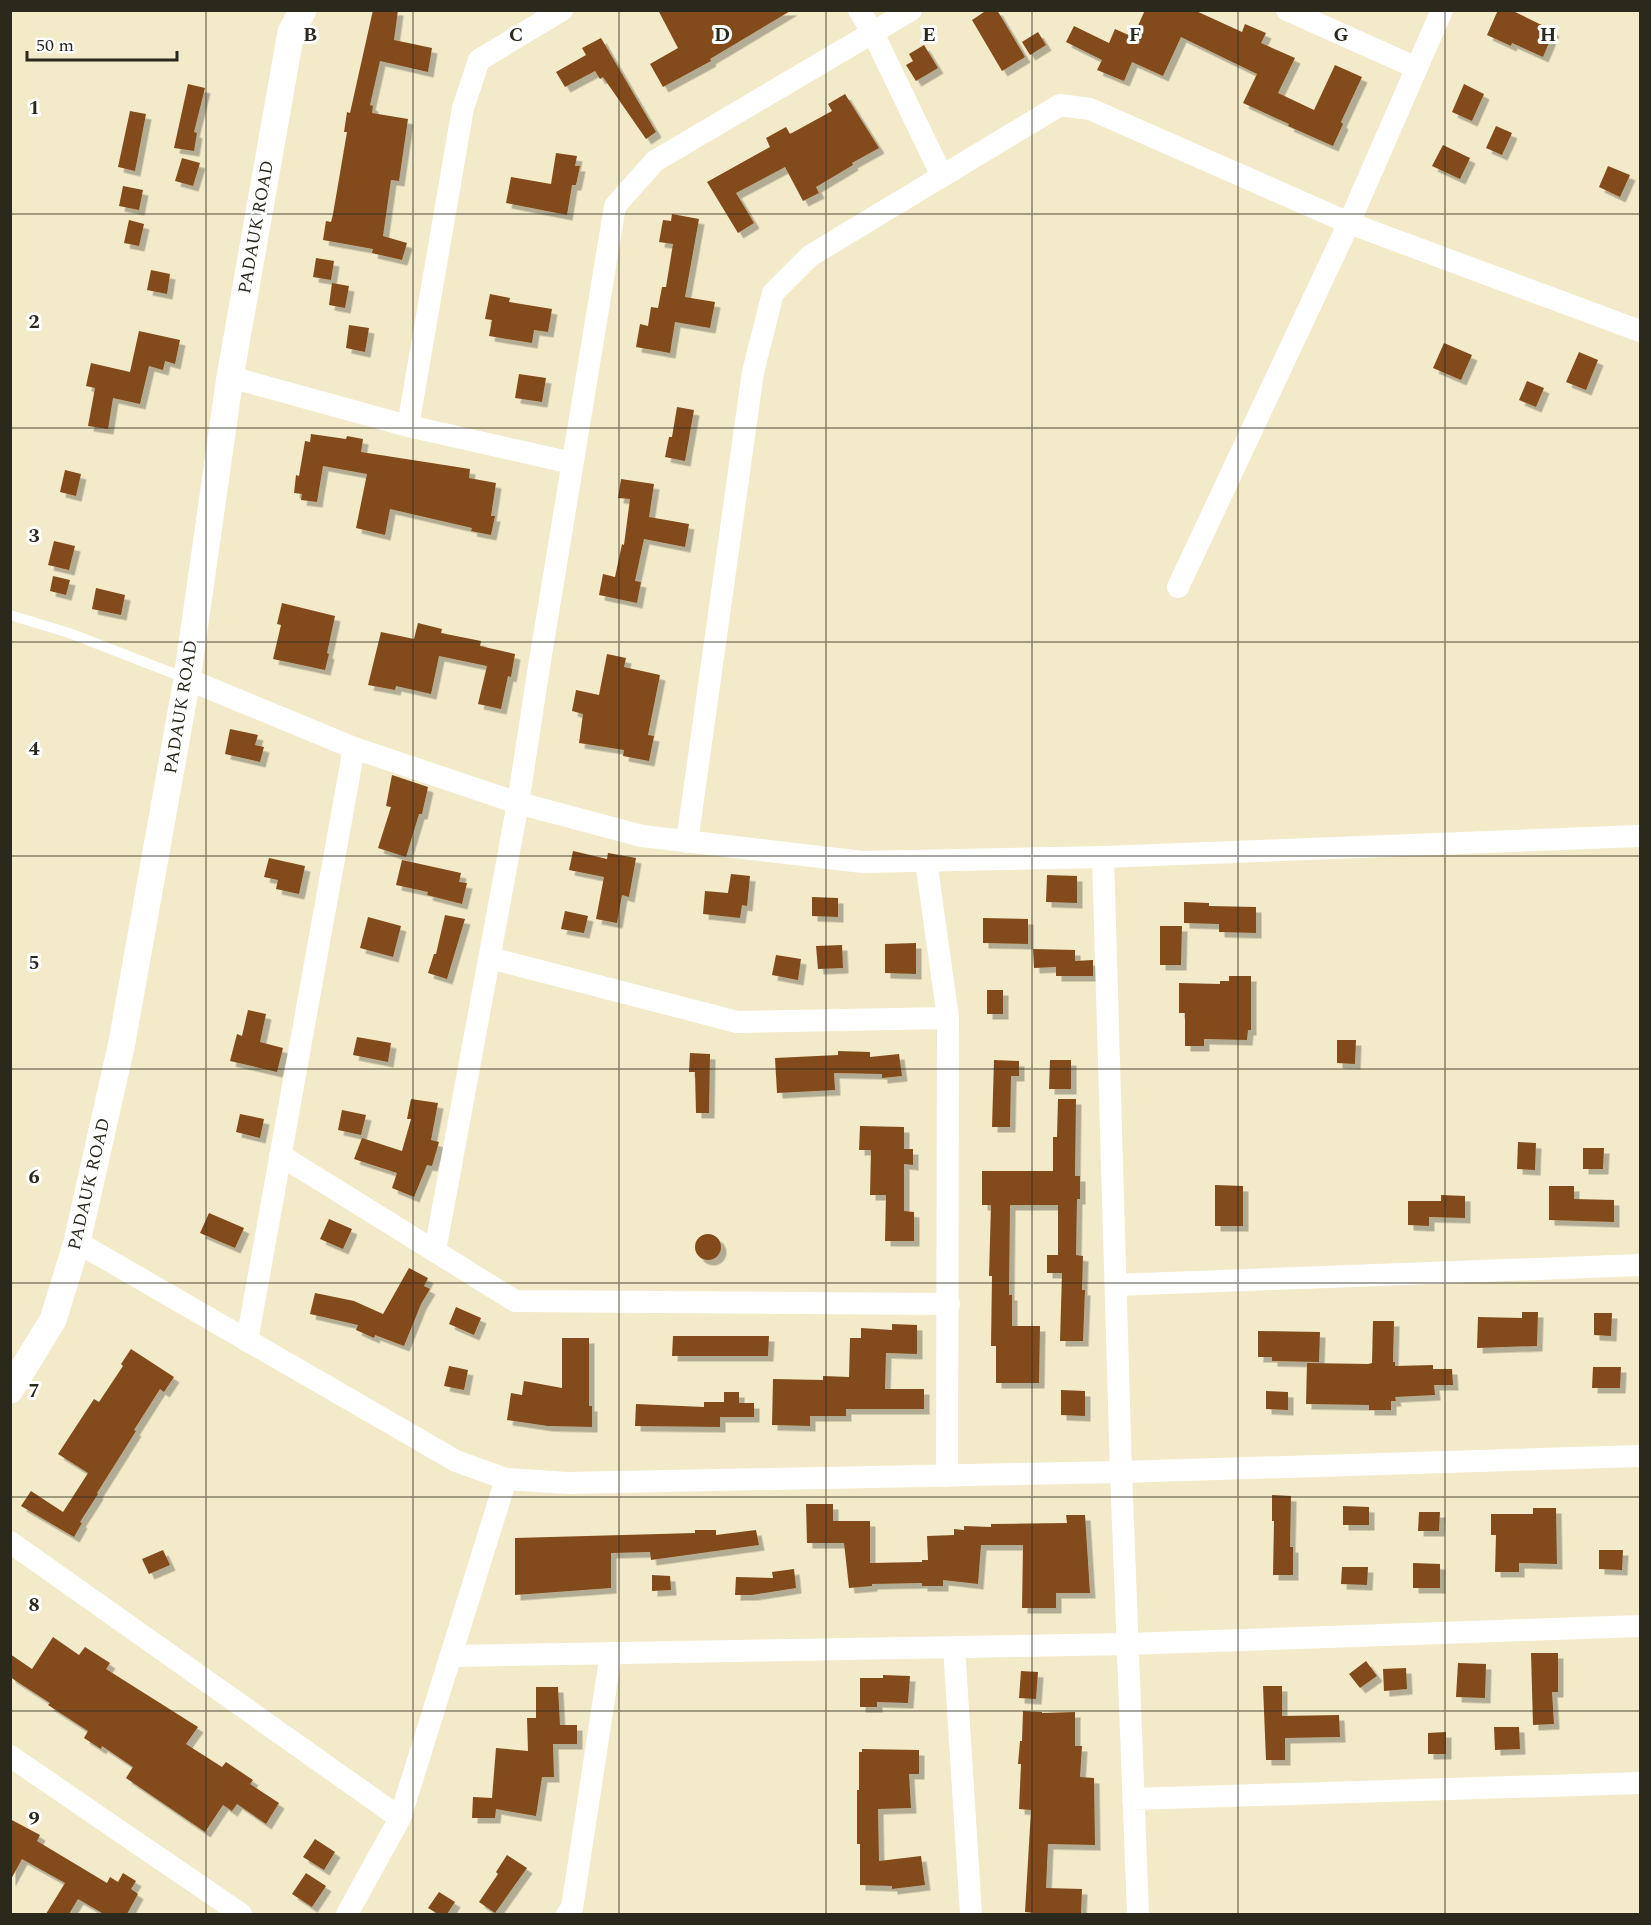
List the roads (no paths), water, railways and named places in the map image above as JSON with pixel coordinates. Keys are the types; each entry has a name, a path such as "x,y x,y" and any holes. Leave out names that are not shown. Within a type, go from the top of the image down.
{"street":[{"name":"PADAUK ROAD","path":"10,1390 53,1320 77,1242 122,1042 187,679 230,377 291,32 303,10"},
{"path":"408,426 463,108 479,60 562,10"},
{"path":"859,10 873,33 942,176"},
{"path":"435,1251 518,803 615,206 655,161 911,10"},
{"path":"1287,10 1417,68"},
{"path":"1178,587 1349,224 1442,10"},
{"path":"687,842 753,372 773,293 810,256 1060,105 1090,109 1349,224 1641,331"},
{"path":"230,377 408,426 572,463"},
{"path":"187,679 354,748 518,803 642,836 862,862 1103,857 1641,836"},
{"path":"247,1341 354,748"},
{"path":"1103,857 1121,1473 1138,1914"},
{"path":"926,861 948,1017 947,1476"},
{"path":"490,958 737,1022 948,1017"},
{"path":"280,1155 515,1300 949,1304"},
{"path":"77,1242 456,1461 506,1479 568,1483 1121,1473 1641,1456"},
{"path":"1116,1285 1641,1265"},
{"path":"347,1914 400,1818 506,1479"},
{"path":"10,1542 400,1818"},
{"path":"450,1656 1127,1644 1641,1626"},
{"path":"954,1647 971,1914"},
{"path":"567,1914 572,1908 611,1653"},
{"path":"10,1756 241,1914"},
{"path":"1133,1799 1641,1783"}],"lane":[{"path":"10,615 72,634 187,679"}]}
